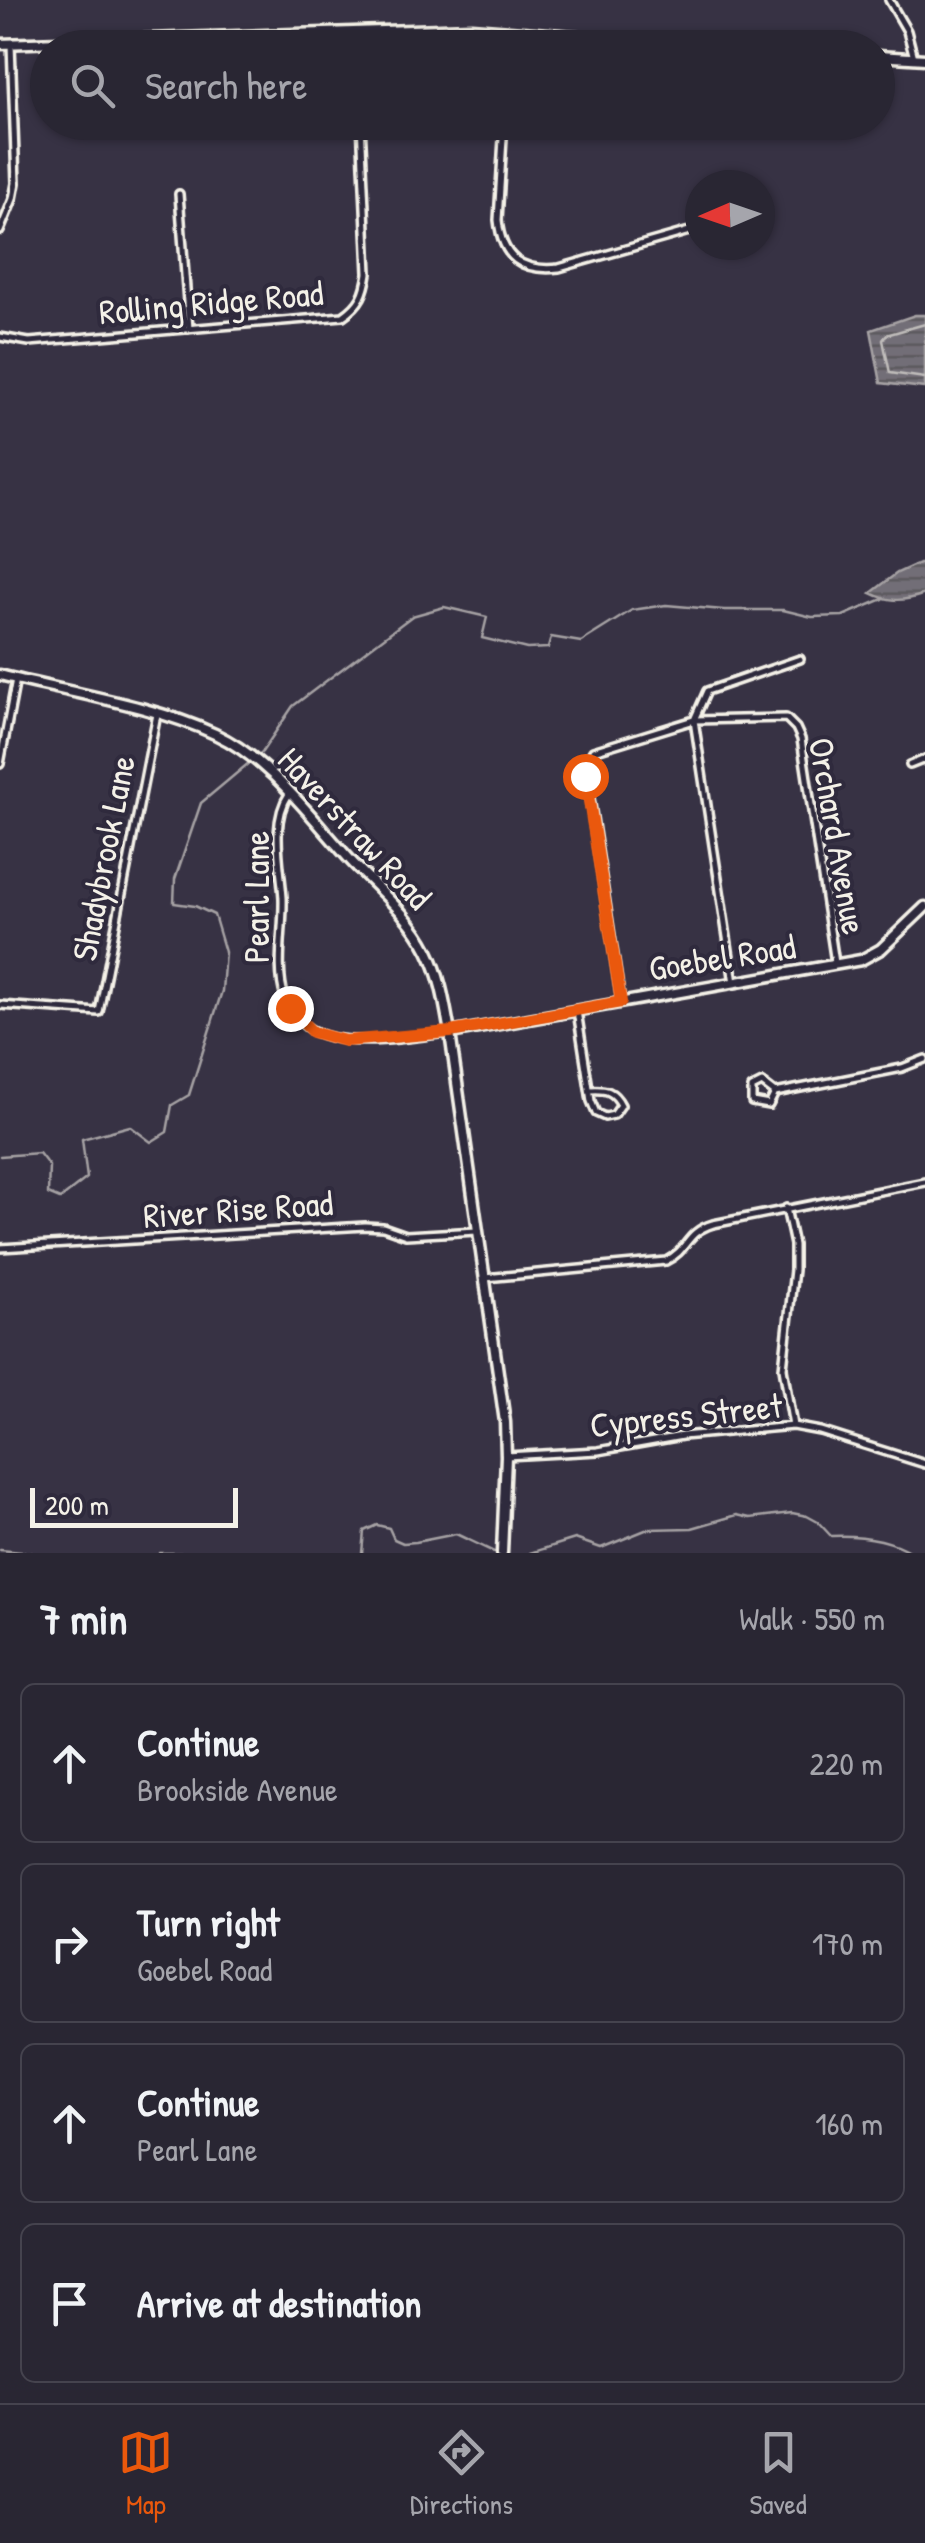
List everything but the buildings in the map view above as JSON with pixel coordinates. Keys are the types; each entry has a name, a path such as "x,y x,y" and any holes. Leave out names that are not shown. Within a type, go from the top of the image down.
{"street":[{"path":"888,0 906,31 914,58"},
{"path":"358,30 511,30"},
{"path":"0,44 30,43"},
{"path":"0,231 16,184 11,44"},
{"path":"895,57 925,59"},
{"name":"Rolling Ridge Road","path":"0,337 29,342 344,316 358,306 366,290 368,273 363,140"},
{"path":"503,140 500,235 504,246 524,266 559,268 685,232"},
{"path":"180,194 189,328"},
{"path":"734,984 694,720 707,691 800,659"},
{"name":"Haverstraw Road","path":"0,675 190,724 233,744 289,794 414,928 436,970 450,1032 486,1278 506,1456 502,1553"},
{"path":"0,764 16,679"},
{"name":"Shadybrook Lane","path":"0,1004 99,1012 156,714"},
{"name":"Orchard Avenue","path":"694,720 786,718 796,728 801,738 836,966"},
{"path":"621,1002 585,765 593,752 694,720"},
{"path":"910,765 925,759"},
{"name":"Pearl Lane","path":"289,794 280,814 279,840 282,979 290,1008 312,1032 345,1041 450,1032"},
{"name":"Goebel Road","path":"450,1032 861,960 882,949 925,907"},
{"path":"577,1012 591,1090 596,1113 614,1115 621,1105 616,1095 604,1089 591,1090"},
{"path":"776,1092 769,1105 752,1102 752,1088 762,1083 776,1092 902,1068 925,1059"},
{"path":"486,1278 666,1261 678,1255 696,1229 925,1182"},
{"path":"786,1208 794,1246 794,1270 783,1368 793,1426"},
{"name":"River Rise Road","path":"0,1248 365,1226 383,1227 406,1236 477,1231"},
{"name":"Cypress Street","path":"506,1456 598,1451 682,1436 793,1426 925,1464"}],"water":[{"path":"925,315 925,388 881,383 871,330"},
{"path":"925,563 925,594 898,600 871,593 897,573"}],"waterway":[{"path":"0,1156 39,1153 49,1166 48,1194 60,1199 87,1178 82,1139 130,1126 151,1142 167,1132 172,1105 189,1095 222,991 225,952 214,915 195,906 174,903 175,879 201,803 262,752 293,706 412,616 444,607 487,617 482,638 527,649 548,648 551,637 581,642 632,610 666,605 783,610 812,617 843,616 883,599"},
{"path":"530,1553 575,1539 601,1548 648,1529 692,1528 737,1515 750,1518 792,1513 818,1522 831,1536 873,1538 912,1553"},
{"path":"362,1553 364,1531 377,1525 389,1528 394,1539 403,1543 456,1534 496,1553"},
{"path":"0,1550 32,1553"},
{"path":"159,1553 181,1553"}],"route":[{"path":"290,1008 312,1032 345,1041 450,1032 621,1002 585,776"}]}
